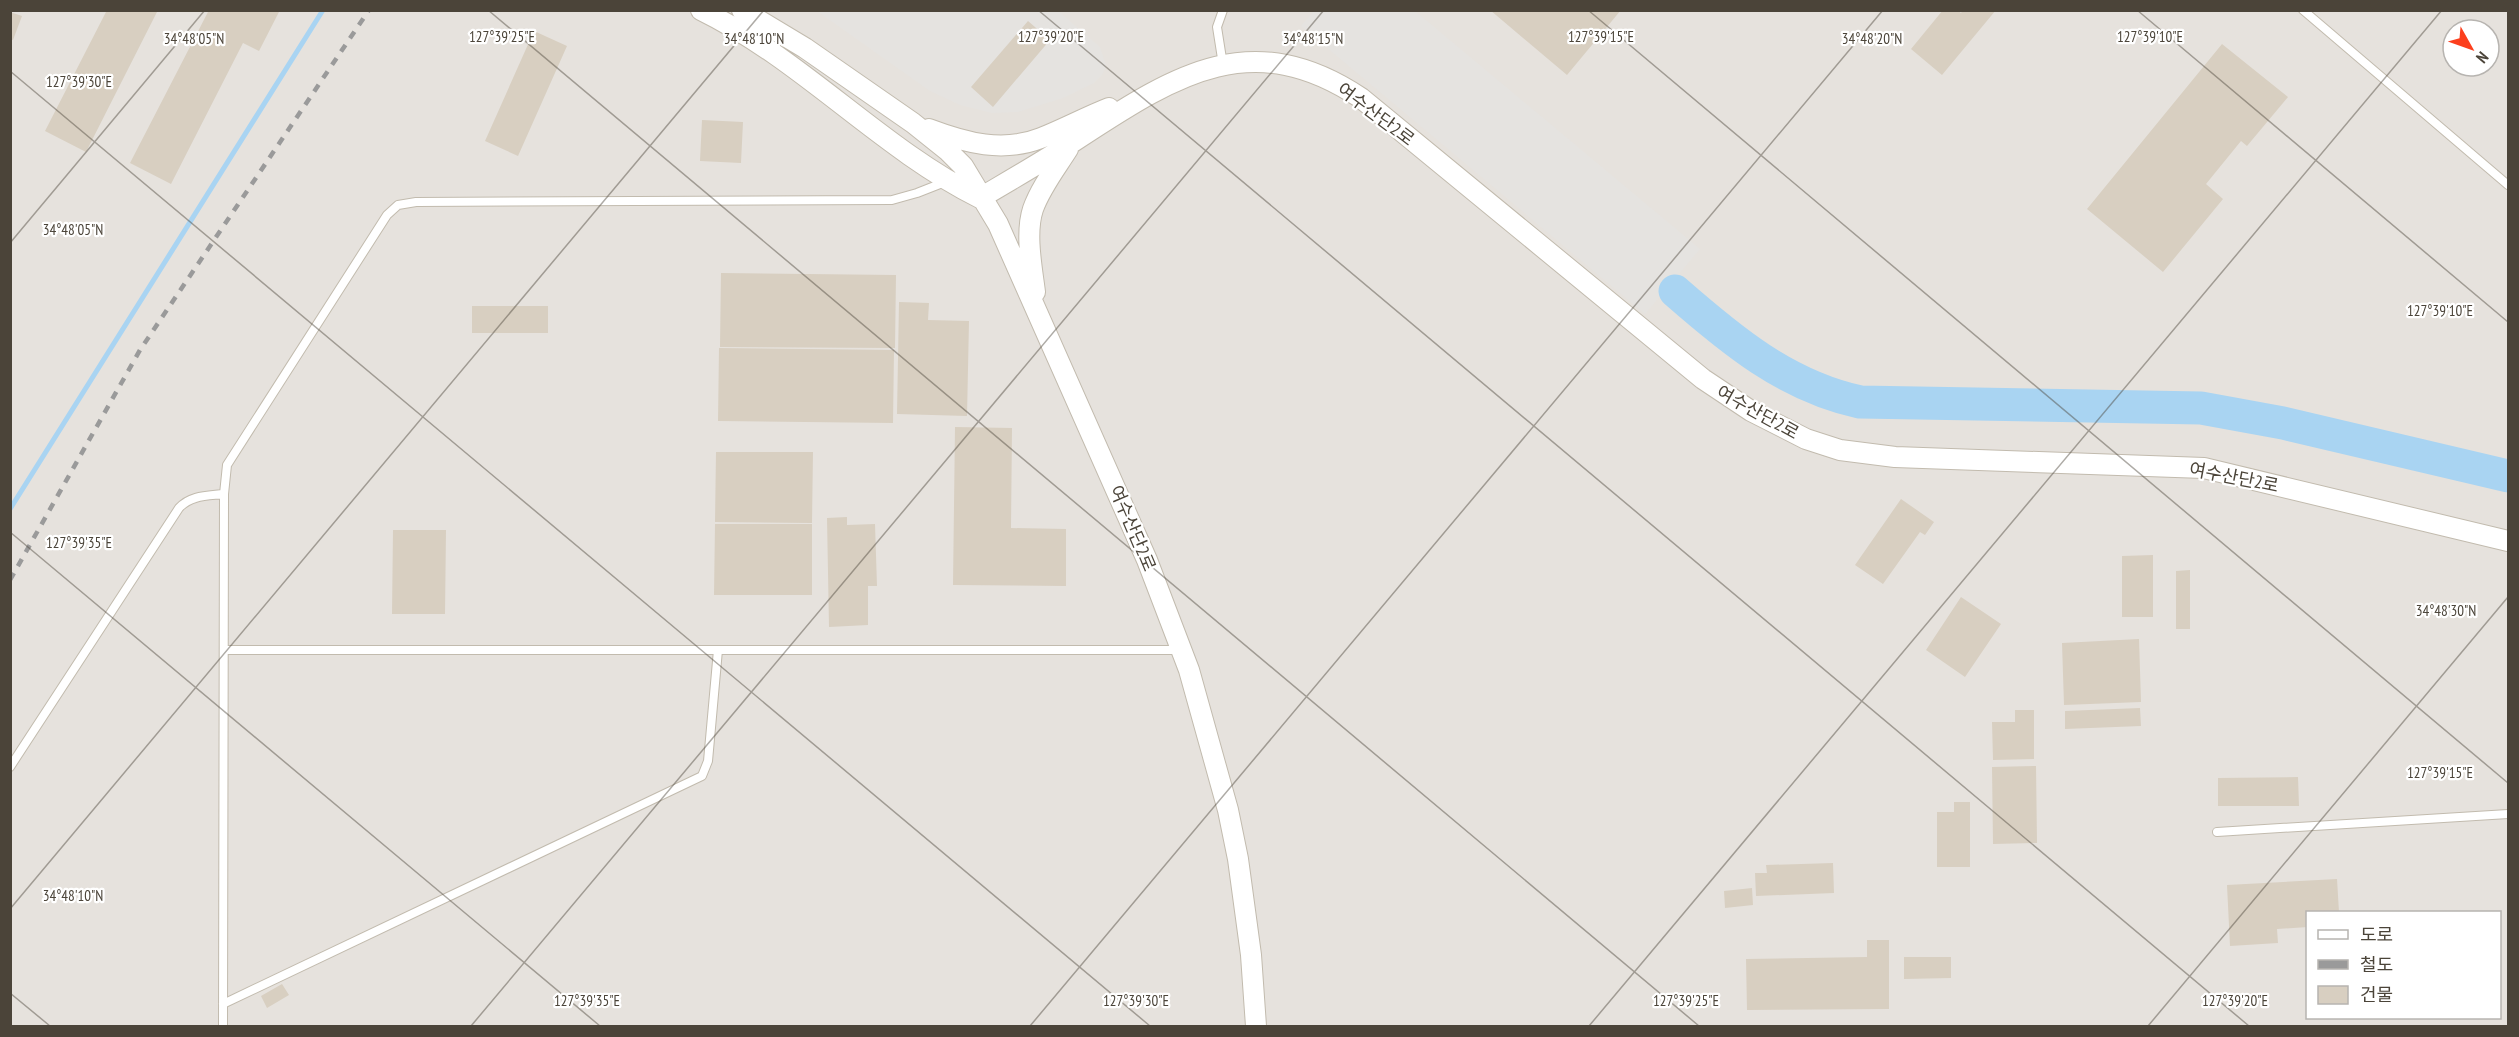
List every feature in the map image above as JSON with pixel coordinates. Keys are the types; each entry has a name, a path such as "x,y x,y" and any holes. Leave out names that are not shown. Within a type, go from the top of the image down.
{"street":[{"path":"701,10 747,36 809,79 947,181 980,198"},
{"path":"742,10 805,48 914,123 963,166 980,198"},
{"name":"여수산단2로","path":"1256,1026 1251,955 1238,859 1207,732 1182,650 1148,560 1038,313 998,224 980,198 1132,104 1183,77 1223,65 1267,63 1306,69 1344,87 1361,98 1703,379 1751,411 1806,439 1840,450 1895,457 2204,468 2508,541"},
{"path":"914,123 973,143 1007,145 1040,138 1108,108 1132,104"},
{"path":"1038,313 1031,249 1032,211 1049,178 1073,142"}],"lane":[{"path":"1223,10 1217,27 1223,65"},
{"path":"2302,10 2508,184"},
{"path":"223,1026 224,494 227,465 383,220 398,205 416,202 892,200 947,181"},
{"path":"10,767 179,508 186,501 195,497 224,494"},
{"path":"224,650 1182,650"},
{"path":"223,1004 702,776 708,762 717,650"},
{"path":"2217,831 2508,814"}],"shaded area":[{"path":"11,11 2508,11 2508,1026 11,1026"},
{"path":"817,11 1058,11 1100,47 1106,66 1102,75 1094,83 1063,98 1018,112 992,113 960,105 930,91"},
{"path":"1314,11 1415,11 1700,249 1645,314 1301,26"}],"building":[{"path":"107,10 158,10 86,152 45,131"},
{"path":"209,10 280,10 259,51 243,43 171,184 130,163"},
{"path":"1490,10 1621,10 1567,75"},
{"path":"1943,10 1957,10 1961,13 1963,10 1996,10 1942,75 1911,49"},
{"path":"10,12 22,16 13,40 10,39"},
{"path":"1028,21 1050,40 993,107 971,87"},
{"path":"534,31 567,46 518,156 485,141"},
{"path":"2222,44 2288,97 2247,146 2241,141 2206,184 2223,199 2163,272 2087,209"},
{"path":"702,120 743,122 741,163 700,161"},
{"path":"721,273 896,275 895,348 720,347"},
{"path":"899,302 929,303 928,320 969,321 967,416 897,414"},
{"path":"472,306 548,306 548,333 472,333"},
{"path":"719,348 894,350 893,423 718,421"},
{"path":"955,427 1012,428 1011,528 1066,529 1066,586 953,585"},
{"path":"716,452 813,452 812,523 715,522"},
{"path":"1901,499 1934,522 1925,535 1920,532 1883,584 1855,565"},
{"path":"847,517 847,525 875,524 877,586 868,586 868,625 829,627 827,518"},
{"path":"715,524 812,524 812,595 714,595"},
{"path":"393,530 446,530 445,614 392,614"},
{"path":"2153,555 2153,617 2122,617 2122,556"},
{"path":"2190,570 2190,629 2176,629 2176,571"},
{"path":"1961,597 2001,624 1965,677 1926,650"},
{"path":"2139,639 2141,702 2064,705 2062,643"},
{"path":"2140,708 2141,726 2065,729 2065,711"},
{"path":"2015,710 2034,710 2034,759 1993,760 1992,722 2015,722"},
{"path":"2036,766 2037,843 1993,844 1992,767"},
{"path":"2298,777 2299,806 2218,806 2218,778"},
{"path":"1954,802 1970,802 1970,867 1937,867 1937,812 1954,812"},
{"path":"1833,863 1834,893 1756,896 1755,873 1767,873 1766,865"},
{"path":"2337,879 2339,911 2306,911 2306,927 2277,929 2278,943 2230,946 2227,885"},
{"path":"1752,888 1753,905 1725,908 1724,891"},
{"path":"1867,940 1889,940 1889,1009 1747,1010 1746,959 1867,957"},
{"path":"1904,957 1951,957 1951,978 1904,979"},
{"path":"282,984 289,995 267,1008 261,996"}],"waterway":[{"path":"10,509 323,10"},
{"path":"1675,291 1717,327 1784,373 1833,395 1860,402 2201,408 2283,423 2508,476"}],"railway":[{"path":"10,580 140,350 369,10"}]}
